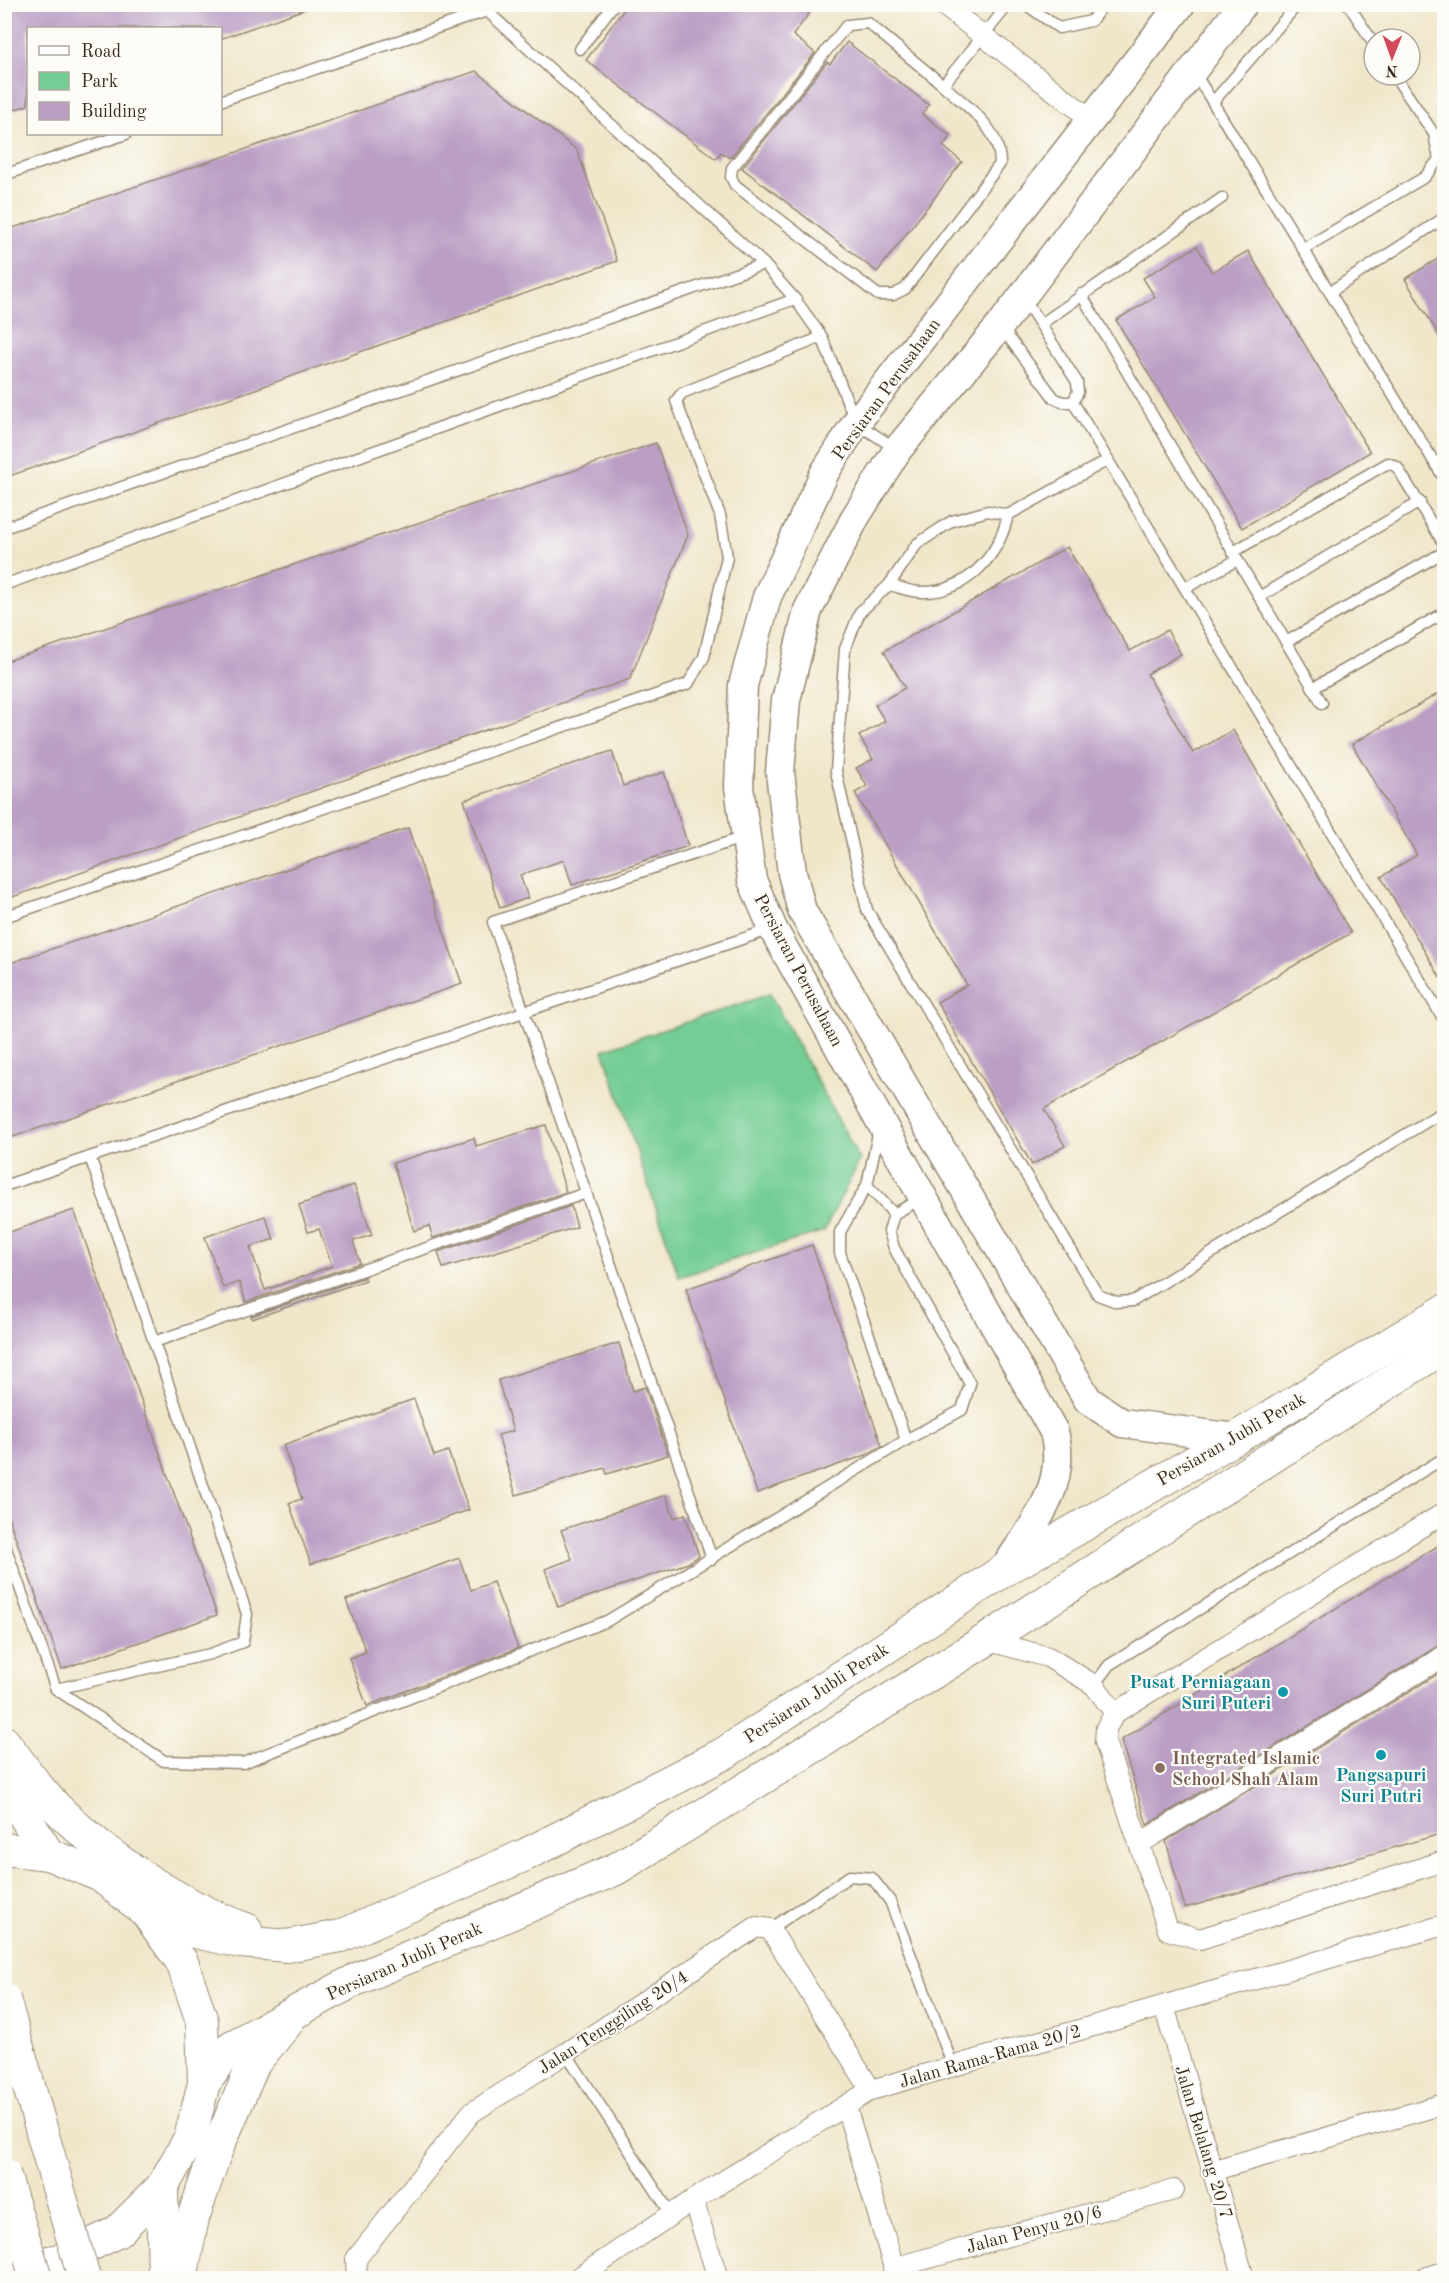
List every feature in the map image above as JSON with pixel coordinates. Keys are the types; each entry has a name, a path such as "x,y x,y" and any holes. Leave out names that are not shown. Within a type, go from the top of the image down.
{"main road":[{"name":"Persiaran Perusahaan","path":"1003,1571 1046,1505 1058,1475 1059,1450 1054,1432 773,929 752,880 739,787 743,685 767,597 825,472 856,423 1181,4"},
{"name":"Persiaran Perusahaan","path":"1236,1438 1122,1423 1088,1400 802,911 792,873 780,772 786,700 808,610 855,516 898,449 1023,297 1243,4"},
{"name":"Persiaran Jubli Perak","path":"146,1912 191,1931 241,1942 287,1946 341,1936 525,1855 723,1754 1003,1571 1236,1438 1444,1311"},
{"name":"Persiaran Jubli Perak","path":"204,2083 231,2047 297,2010 357,1979 616,1869 986,1640 1444,1347"},
{"path":"4,1742 51,1803 105,1850 222,1920 259,1933 309,1942"},
{"path":"4,1783 48,1854"},
{"path":"4,1849 48,1854 101,1876 146,1912 182,1962 202,2021 204,2083 190,2138 162,2187 117,2232 60,2260 4,2270"},
{"path":"4,1999 84,2278"},
{"path":"181,2278 193,2218 228,2124 254,2063 297,2010"},
{"path":"4,2174 36,2278"},
{"path":"162,2187 164,2278"}],"street":[{"path":"942,4 1092,120"},
{"path":"1444,1513 1115,1713 1106,1728 1105,1742 1168,1930 1200,1939 1444,1861"},
{"path":"986,1640 1048,1657 1094,1685 1115,1713"},
{"path":"1139,1844 1444,1656"},
{"name":"Jalan Rama-Rama 20/2","path":"578,2278 671,2214 871,2090 1444,1925"},
{"name":"Jalan Tenggiling 20/4","path":"357,2278 357,2259 471,2113 756,1927 770,1929"},
{"path":"770,1929 871,2090"},
{"name":"Jalan Belalang 20/7","path":"1164,2006 1244,2278"},
{"path":"1211,2171 1444,2104"},
{"path":"846,2107 895,2273"},
{"name":"Jalan Penyu 20/6","path":"895,2273 1174,2190"},
{"path":"693,2200 718,2278"},
{"path":"1424,2278 1444,2272"}],"lane":[{"path":"580,49 614,4"},
{"path":"943,85 1009,4"},
{"path":"1025,4 1059,28 1091,21 1104,4"},
{"path":"1213,102 1298,4"},
{"path":"1348,4 1363,27"},
{"path":"222,100 484,8 764,264 795,299 822,337 856,423 898,449"},
{"path":"868,23 943,85 994,133 1000,148 1000,164 905,289 893,295 878,295 735,185 730,177 732,168 846,25 868,23"},
{"path":"1194,71 1444,478"},
{"path":"1303,249 1425,177 1439,159 1434,134 1402,87"},
{"path":"4,175 123,135"},
{"path":"1041,324 1222,198"},
{"path":"1330,292 1444,218"},
{"path":"4,528 764,264"},
{"path":"1081,294 1322,703"},
{"path":"1023,297 1077,382 1078,392 1073,402"},
{"path":"4,585 795,299"},
{"path":"1000,326 1054,398 1062,402 1073,402"},
{"path":"4,917 688,684 704,657 727,557 720,515 676,401 682,393 822,337"},
{"path":"1073,402 1444,1020"},
{"path":"1108,460 1008,515 988,511 952,521 917,544 889,585 860,612 845,649 836,771 867,910 1098,1295 1117,1302 1133,1301 1444,1111"},
{"path":"1185,588 1389,463 1397,467 1444,544"},
{"path":"1259,597 1420,502"},
{"path":"889,585 921,592 951,588 990,560 1004,536 1008,515"},
{"path":"1286,642 1444,552"},
{"path":"1313,688 1444,613"},
{"path":"712,1559 493,922 746,836"},
{"path":"4,1186 773,929"},
{"path":"880,1122 867,1185 840,1232 840,1253 906,1440"},
{"path":"56,1689 210,1654 243,1642 247,1614 90,1157"},
{"path":"867,1185 894,1214"},
{"path":"154,1342 586,1193"},
{"path":"4,1543 56,1689 164,1761 243,1763 607,1621 906,1440 962,1410 970,1384 894,1248 889,1231 894,1214 922,1198"},
{"path":"1094,1685 1109,1665 1444,1458"},
{"path":"770,1929 850,1876 872,1878 891,1901 953,2066"},
{"path":"566,2053 671,2214"}],"green space":[{"path":"770,994 860,1160 824,1231 679,1277 603,1050"}],"building":[{"path":"4,4 311,4 311,7 222,38 222,27 27,27 27,105 4,113"},
{"path":"628,4 816,4 793,35 815,53 730,158 721,152 716,159 586,60"},
{"path":"847,42 929,105 922,114 951,136 943,146 962,162 877,272 742,168 827,62 830,64"},
{"path":"476,71 577,150 617,261 4,478 4,231"},
{"path":"1197,246 1212,272 1248,251 1370,452 1242,528 1116,320 1155,297 1143,278"},
{"path":"1444,255 1444,344 1405,279"},
{"path":"656,443 688,535 630,679 4,900 4,662"},
{"path":"1067,547 1130,651 1167,630 1181,654 1147,674 1193,753 1233,730 1351,933 1044,1109 1065,1146 1032,1165 937,1002 967,985 855,793 867,786 856,768 873,759 859,736 885,721 875,705 905,688 884,651"},
{"path":"1444,690 1444,984 1381,877 1417,855 1352,744"},
{"path":"612,751 623,786 664,772 688,846 572,885 564,860 520,875 528,898 500,908 464,800"},
{"path":"408,828 462,984 4,1140 4,965"},
{"path":"546,1125 566,1192 433,1238 429,1226 414,1231 393,1163 474,1138 476,1146"},
{"path":"354,1185 372,1235 353,1241 360,1263 246,1302 239,1282 223,1288 205,1237 265,1216 274,1239 250,1247 265,1290 332,1266 319,1229 308,1232 299,1205"},
{"path":"571,1206 577,1227 443,1268 438,1252"},
{"path":"74,1210 217,1615 62,1669 4,1505 4,1234"},
{"path":"812,1245 882,1446 866,1455 757,1493 686,1289"},
{"path":"365,1277 366,1280 252,1319 251,1316"},
{"path":"619,1343 633,1391 645,1387 668,1455 607,1474 605,1468 516,1495 498,1435 513,1431 498,1380"},
{"path":"414,1399 434,1456 448,1451 469,1510 311,1564 289,1503 302,1499 283,1445"},
{"path":"666,1495 674,1518 685,1514 699,1556 688,1563 558,1607 545,1569 572,1559 561,1530"},
{"name":"Pusat Perniagaan Suri Puteri","path":"1444,1542 1444,1644 1147,1825 1121,1740"},
{"path":"459,1558 471,1590 493,1582 518,1648 367,1706 349,1658 366,1652 346,1600"},
{"name":"Pangsapuri Suri Putri","path":"1444,1670 1444,1833 1185,1908 1166,1841"}],"place":[{"name":"Pusat Perniagaan Suri Puteri","path":"1283,1692"},
{"name":"Pangsapuri Suri Putri","path":"1381,1755"},
{"name":"Integrated Islamic School Shah Alam","path":"1160,1768"}]}
